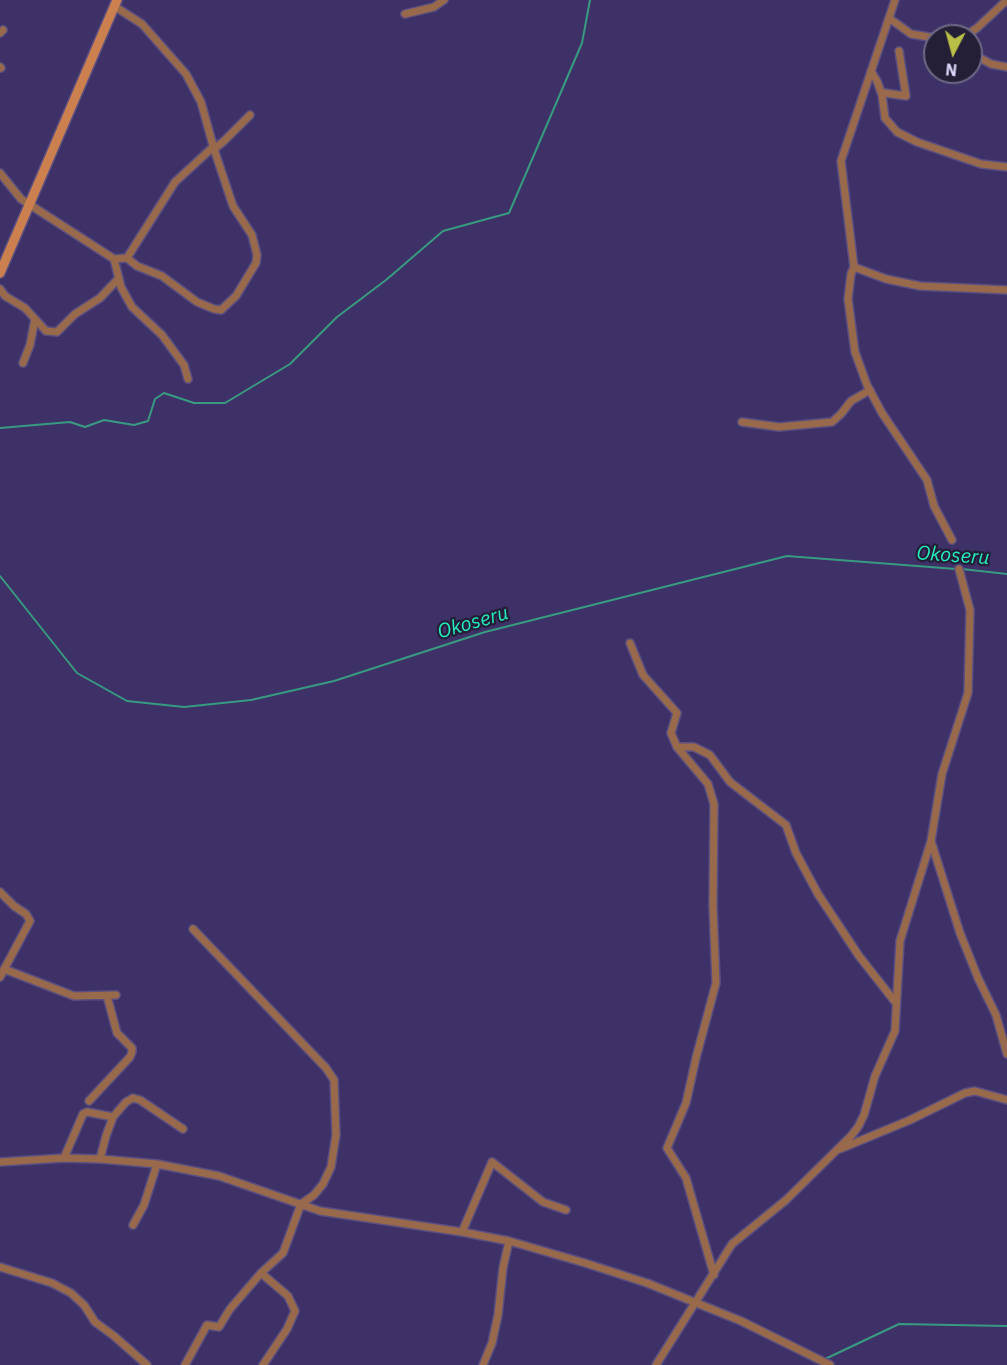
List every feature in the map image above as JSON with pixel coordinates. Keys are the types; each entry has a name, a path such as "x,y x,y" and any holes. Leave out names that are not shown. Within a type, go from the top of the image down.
{"street":[{"path":"405,14 434,7 443,0"},
{"path":"895,0 841,161 854,267 848,298 851,330 855,352 870,390 882,413 927,480 934,506 952,540"},
{"path":"981,24 1007,0"},
{"path":"0,173 21,199 29,205 114,259 127,258 137,266 162,276 196,302 214,309 221,310 236,296 256,263 252,235 233,206 201,102 186,74 142,24 116,3 29,205 0,273"},
{"path":"889,18 911,34 923,36"},
{"path":"882,95 885,93 906,96 899,51"},
{"path":"983,60 991,64 1007,67"},
{"path":"871,71 882,95 885,118 897,132 917,142 981,164 1007,167"},
{"path":"127,258 174,182 250,116"},
{"path":"114,259 118,278 132,307 162,335 184,365 188,379"},
{"path":"854,267 886,279 920,286 1007,290"},
{"path":"0,289 5,296 25,308 43,329 57,333 75,314 100,298 118,278"},
{"path":"23,363 30,345 35,319"},
{"path":"742,422 779,426 832,422 851,401 870,390"},
{"path":"656,1365 732,1245 786,1200 858,1127 864,1115 875,1076 895,1031 900,940 931,841 942,774 968,693 970,610 959,569"},
{"path":"630,643 643,675 677,713 671,733 677,747 708,784 714,804 713,906 716,983 686,1103 667,1148 686,1178 714,1275"},
{"path":"677,747 694,747 710,756 730,782 786,825 796,853 818,894 859,956 896,1003"},
{"path":"931,841 960,933 996,1015 1007,1053"},
{"path":"0,892 26,914 30,921 0,977"},
{"path":"184,1365 207,1325 219,1327 230,1309 261,1273 283,1253 301,1204 314,1195 323,1184 331,1167 336,1135 334,1080 326,1068 193,928"},
{"path":"4,969 74,996 116,995"},
{"path":"89,1101 132,1052 132,1048 117,1033 107,996"},
{"path":"835,1151 910,1120 965,1092 975,1091 1007,1100"},
{"path":"100,1159 113,1118 126,1102 133,1098 140,1100 183,1129"},
{"path":"64,1158 83,1114 87,1112 113,1118"},
{"path":"0,1162 64,1158 158,1164 219,1176 320,1211 509,1241 618,1273 741,1321 830,1365"},
{"path":"462,1232 492,1162 543,1202 566,1210"},
{"path":"134,1225 144,1205 158,1164"},
{"path":"483,1365 492,1343 498,1315 503,1268 509,1241"},
{"path":"0,1268 52,1283 71,1293 84,1305 94,1322 147,1365"},
{"path":"261,1273 288,1296 295,1311 287,1329 263,1365"}],"waterway":[{"path":"0,428 70,422 85,427 104,420 134,425 148,421 155,399 164,393 194,403 225,403 290,364 337,317 386,280 443,231 509,213 582,43 590,0"},
{"name":"Okoseru","path":"0,576 77,673 127,701 184,707 251,700 334,681 485,632 787,556 956,569"},
{"name":"Okoseru","path":"962,569 1007,574"},
{"path":"823,1360 899,1324 1007,1326"}]}
